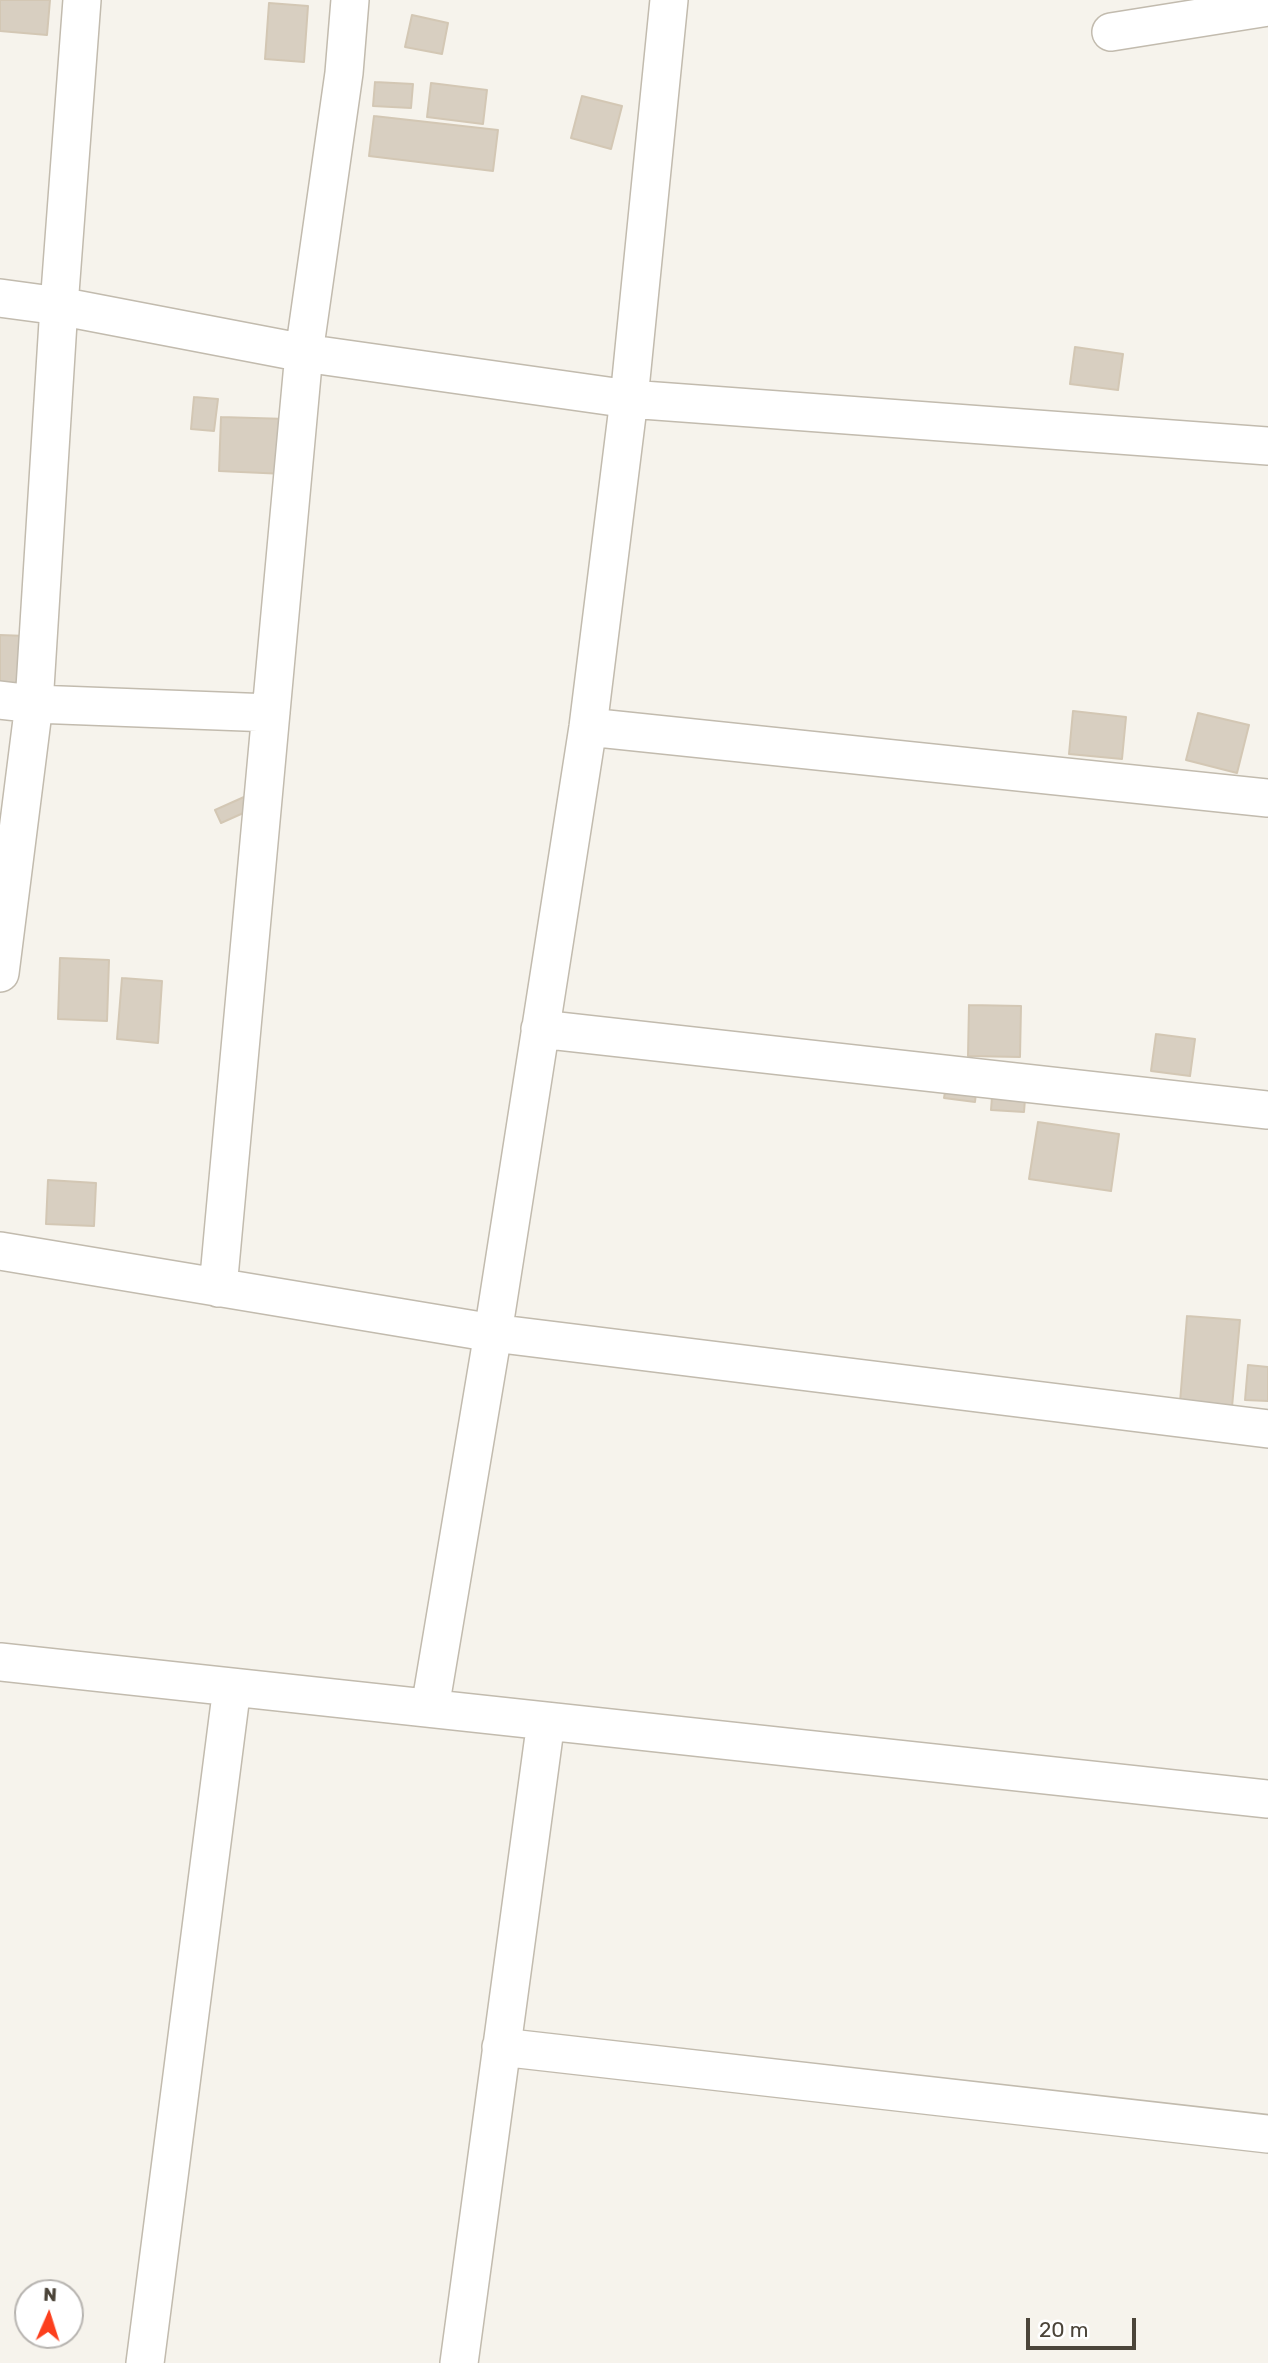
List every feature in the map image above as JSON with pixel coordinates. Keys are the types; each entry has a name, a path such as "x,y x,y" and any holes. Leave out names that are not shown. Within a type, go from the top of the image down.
{"street":[{"path":"0,973 17,702 59,306 82,0"},
{"path":"218,1287 304,353 344,73 350,0"},
{"path":"430,1708 493,1333 588,727 629,399 668,0"},
{"path":"1111,32 1268,7"},
{"path":"0,298 59,306 304,353 629,399 1268,446"},
{"path":"17,702 271,712"},
{"path":"588,727 1268,798"},
{"path":"540,1029 1268,1110"},
{"path":"0,1251 493,1333 1268,1429"},
{"path":"0,1662 1268,1799"},
{"path":"145,2363 232,1687"},
{"path":"460,2363 546,1721"},
{"path":"501,2047 1268,2134"}],"building":[{"path":"0,0 50,0 47,35 0,31"},
{"path":"269,3 308,6 304,62 265,59"},
{"path":"412,15 448,23 442,54 405,47"},
{"path":"375,82 413,84 411,108 373,106"},
{"path":"431,83 487,90 483,124 427,117"},
{"path":"582,96 622,106 611,149 571,138"},
{"path":"374,116 498,130 493,171 369,156"},
{"path":"1075,347 1123,354 1118,390 1070,384"},
{"path":"194,397 218,399 214,431 191,429"},
{"path":"221,417 287,419 285,474 219,471"},
{"path":"0,635 27,636 25,688 0,687"},
{"path":"1073,711 1126,717 1122,759 1069,754"},
{"path":"1198,713 1249,725 1237,773 1186,760"},
{"path":"244,797 250,810 221,823 215,810"},
{"path":"60,958 109,960 107,1021 58,1019"},
{"path":"122,978 162,981 158,1043 117,1039"},
{"path":"969,1005 1021,1006 1020,1057 968,1056"},
{"path":"1156,1034 1195,1039 1190,1076 1151,1071"},
{"path":"947,1081 977,1084 975,1102 944,1098"},
{"path":"993,1084 1026,1086 1024,1112 991,1110"},
{"path":"1038,1122 1119,1134 1111,1191 1029,1179"},
{"path":"48,1180 96,1183 94,1226 46,1224"},
{"path":"1187,1316 1240,1320 1232,1407 1180,1402"},
{"path":"1248,1365 1268,1367 1268,1401 1245,1400"}]}
